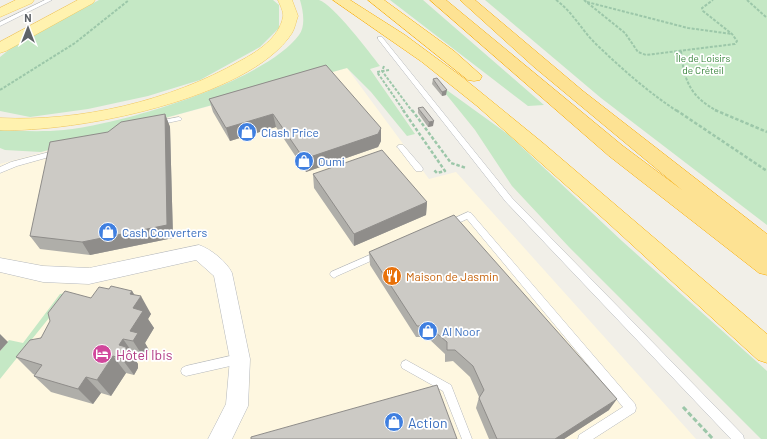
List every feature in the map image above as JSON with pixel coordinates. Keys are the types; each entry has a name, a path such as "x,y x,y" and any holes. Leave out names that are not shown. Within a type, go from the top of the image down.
{"highway":[{"path":"340,0 405,41 465,86 630,228 767,351"},
{"path":"375,0 448,54 767,332"},
{"path":"437,0 616,151 767,266"},
{"path":"467,0 511,40 637,145 767,246"}],"main road":[{"path":"0,13 27,0"},
{"path":"0,35 71,0"},
{"path":"0,48 88,0"},
{"path":"0,124 32,126 96,117 178,95 220,78 258,58 276,44 285,33 290,22 290,12 285,0"}],"street":[{"path":"0,265 43,274 89,276 199,252 223,273 240,359 238,406 220,439"}],"lane":[{"path":"0,24 49,0"},
{"path":"380,38 509,200 739,439"},
{"path":"149,125 179,119"},
{"path":"401,147 419,169"},
{"path":"0,170 14,164 62,150"},
{"path":"439,228 468,215 631,408 583,439"},
{"path":"334,274 390,249"},
{"path":"186,371 240,359"},
{"path":"406,365 447,388 467,439"}],"path":[{"path":"0,90 75,43 129,0"},
{"path":"556,0 567,8 596,44 654,96 767,171"},
{"path":"585,1 625,33 636,50 642,54 654,55 735,44 737,41 732,34 703,11 702,8 713,0"},
{"path":"747,0 767,18"},
{"path":"585,1 688,28 732,34"},
{"path":"681,51 682,68 686,83 699,100 734,119 767,132"},
{"path":"385,65 382,71 377,72 445,171 437,174 432,167"},
{"path":"382,71 451,163 466,168"}],"shaded area":[{"path":"347,68 429,179 456,172 696,439 0,439 0,164"}],"green space":[{"path":"99,0 273,0 279,5 279,28 260,47 200,80 148,96 88,109 30,117 0,111 0,57 16,44"},
{"path":"300,0 319,0 325,3 342,19 380,66 370,69 415,134 407,136 371,92 347,68 41,152 5,150 0,148 0,130 64,130 120,119 155,110 190,98 225,84 256,69 281,52 299,35 303,27 303,13"},
{"path":"390,0 423,0 544,105 528,106"},
{"name":"Île de Loisirs de Créteil","path":"485,0 767,0 767,225 601,98"},
{"path":"437,83 509,135 622,241 767,371 767,439 761,439 569,247 512,186 475,130"},
{"path":"67,293 61,303 0,379 0,351 9,340 23,343 60,294"}],"building":[{"path":"326,65 381,128 378,134 304,159 273,114 226,128 209,99"},
{"path":"437,78 447,90 442,92 433,79"},
{"path":"423,107 434,121 429,122 418,108"},
{"path":"165,114 167,225 82,242 30,236 50,142 108,132 121,122"},
{"path":"382,150 427,202 354,234 313,174"},
{"path":"454,215 617,399 555,439 497,439 479,398 484,390 473,366 455,350 447,350 447,342 428,326 417,326 369,252"},
{"name":"Hôtel Ibis","path":"111,286 132,291 130,294 141,296 133,308 143,311 130,331 138,333 133,341 123,339 119,345 126,347 126,351 122,359 113,356 97,380 86,377 78,389 34,376 42,365 16,357 30,340 41,338 50,321 48,313 65,291 91,298 99,287 109,289"},
{"name":"Action","path":"437,385 457,439 251,439 251,437"}],"place":[{"name":"Clash Price","path":"247,132"},
{"name":"Oumi","path":"304,161"},
{"name":"Cash Converters","path":"108,232"},
{"name":"Maison de Jasmin","path":"392,276"},
{"name":"Al Noor","path":"428,331"},
{"name":"Hôtel Ibis","path":"102,354"},
{"name":"Action","path":"394,422"}]}
